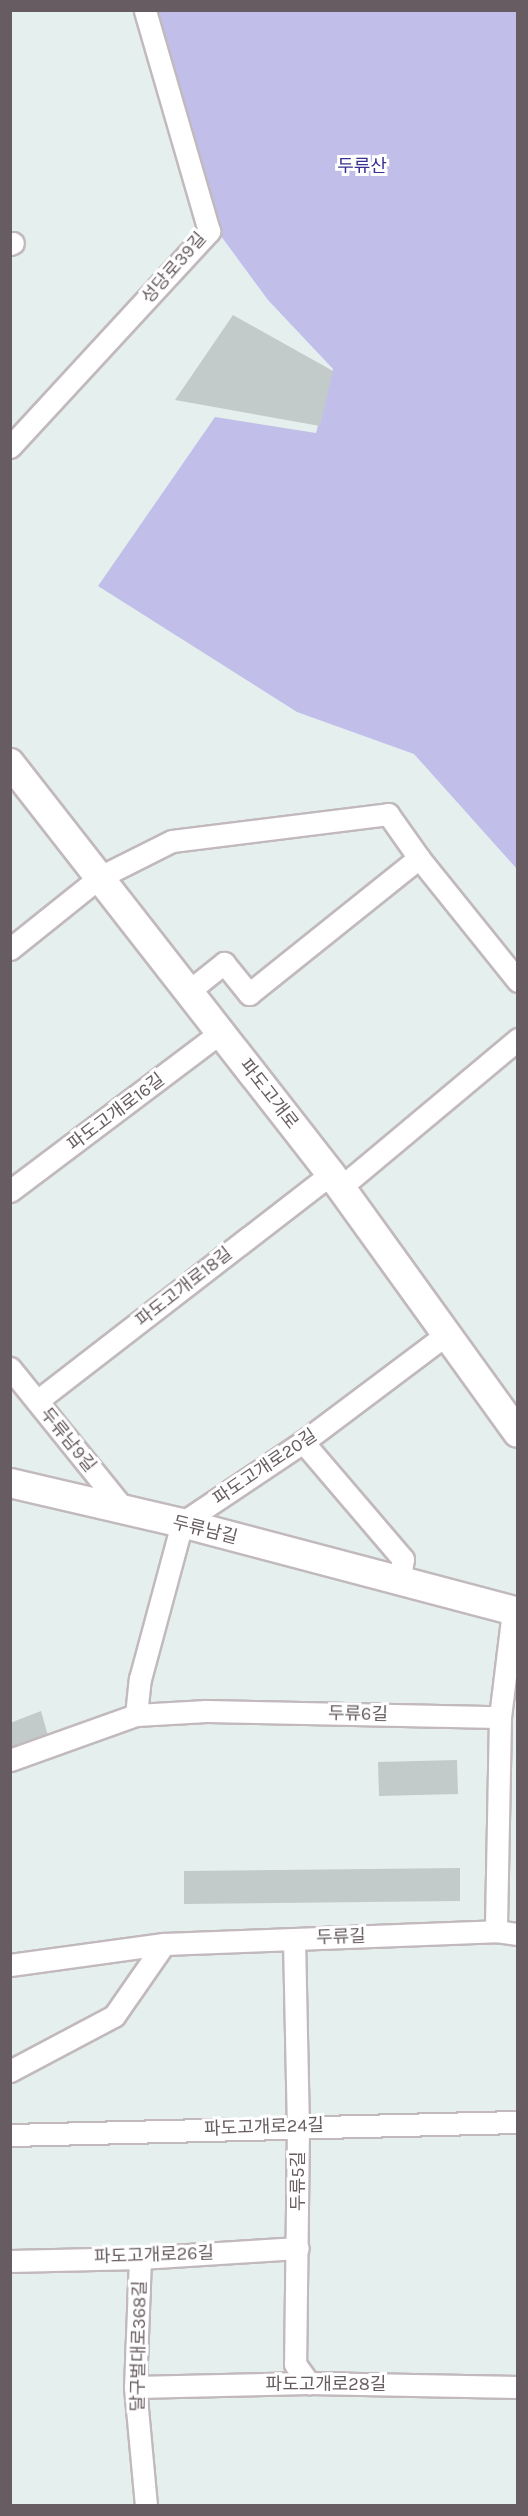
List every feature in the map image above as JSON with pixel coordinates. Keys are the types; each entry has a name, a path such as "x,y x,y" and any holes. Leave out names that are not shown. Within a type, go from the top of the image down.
{"street":[{"name":"성당로39길","path":"10,447 209,231 145,10"},
{"name":"파도고개로","path":"10,762 336,1180 518,1433"},
{"path":"10,949 100,877 172,841 388,814 419,858 518,981"},
{"path":"189,991 224,963 249,994 419,858"},
{"name":"파도고개로16길","path":"10,1191 221,1032"},
{"name":"파도고개로18길","path":"37,1401 336,1180 518,1039"},
{"name":"파도고개로20길","path":"182,1523 303,1442 447,1334"},
{"name":"두류남9길","path":"10,1368 126,1512"},
{"path":"303,1442 402,1559 399,1582"},
{"name":"두류남길","path":"10,1483 126,1512 182,1523 515,1611"},
{"path":"136,1715 140,1678 182,1523"},
{"path":"496,1930 500,1717 515,1611"},
{"name":"두류6길","path":"10,1760 136,1715 206,1711 500,1717"},
{"name":"두류길","path":"10,1965 164,1944 496,1930 518,1934"},
{"name":"두류5길","path":"294,1939 298,2126 295,2364 309,2383"},
{"path":"10,2071 114,2016 164,1944"},
{"name":"파도고개로24길","path":"10,2135 518,2122"},
{"name":"파도고개로26길","path":"10,2261 140,2258 298,2248"},
{"name":"달구벌대로368길","path":"140,2258 135,2387 146,2505"},
{"name":"파도고개로28길","path":"135,2387 309,2383 518,2387"}],"green space":[{"name":"두류산","path":"153,11 517,11 517,869 414,754 297,712 98,586 215,417 316,433 333,369 268,300 218,232"}],"building":[{"path":"233,315 333,371 320,426 175,400"},
{"path":"41,1711 50,1743 10,1760 10,1723"},
{"path":"457,1760 458,1794 379,1796 378,1762"},
{"path":"460,1868 460,1901 184,1904 184,1871"}]}
